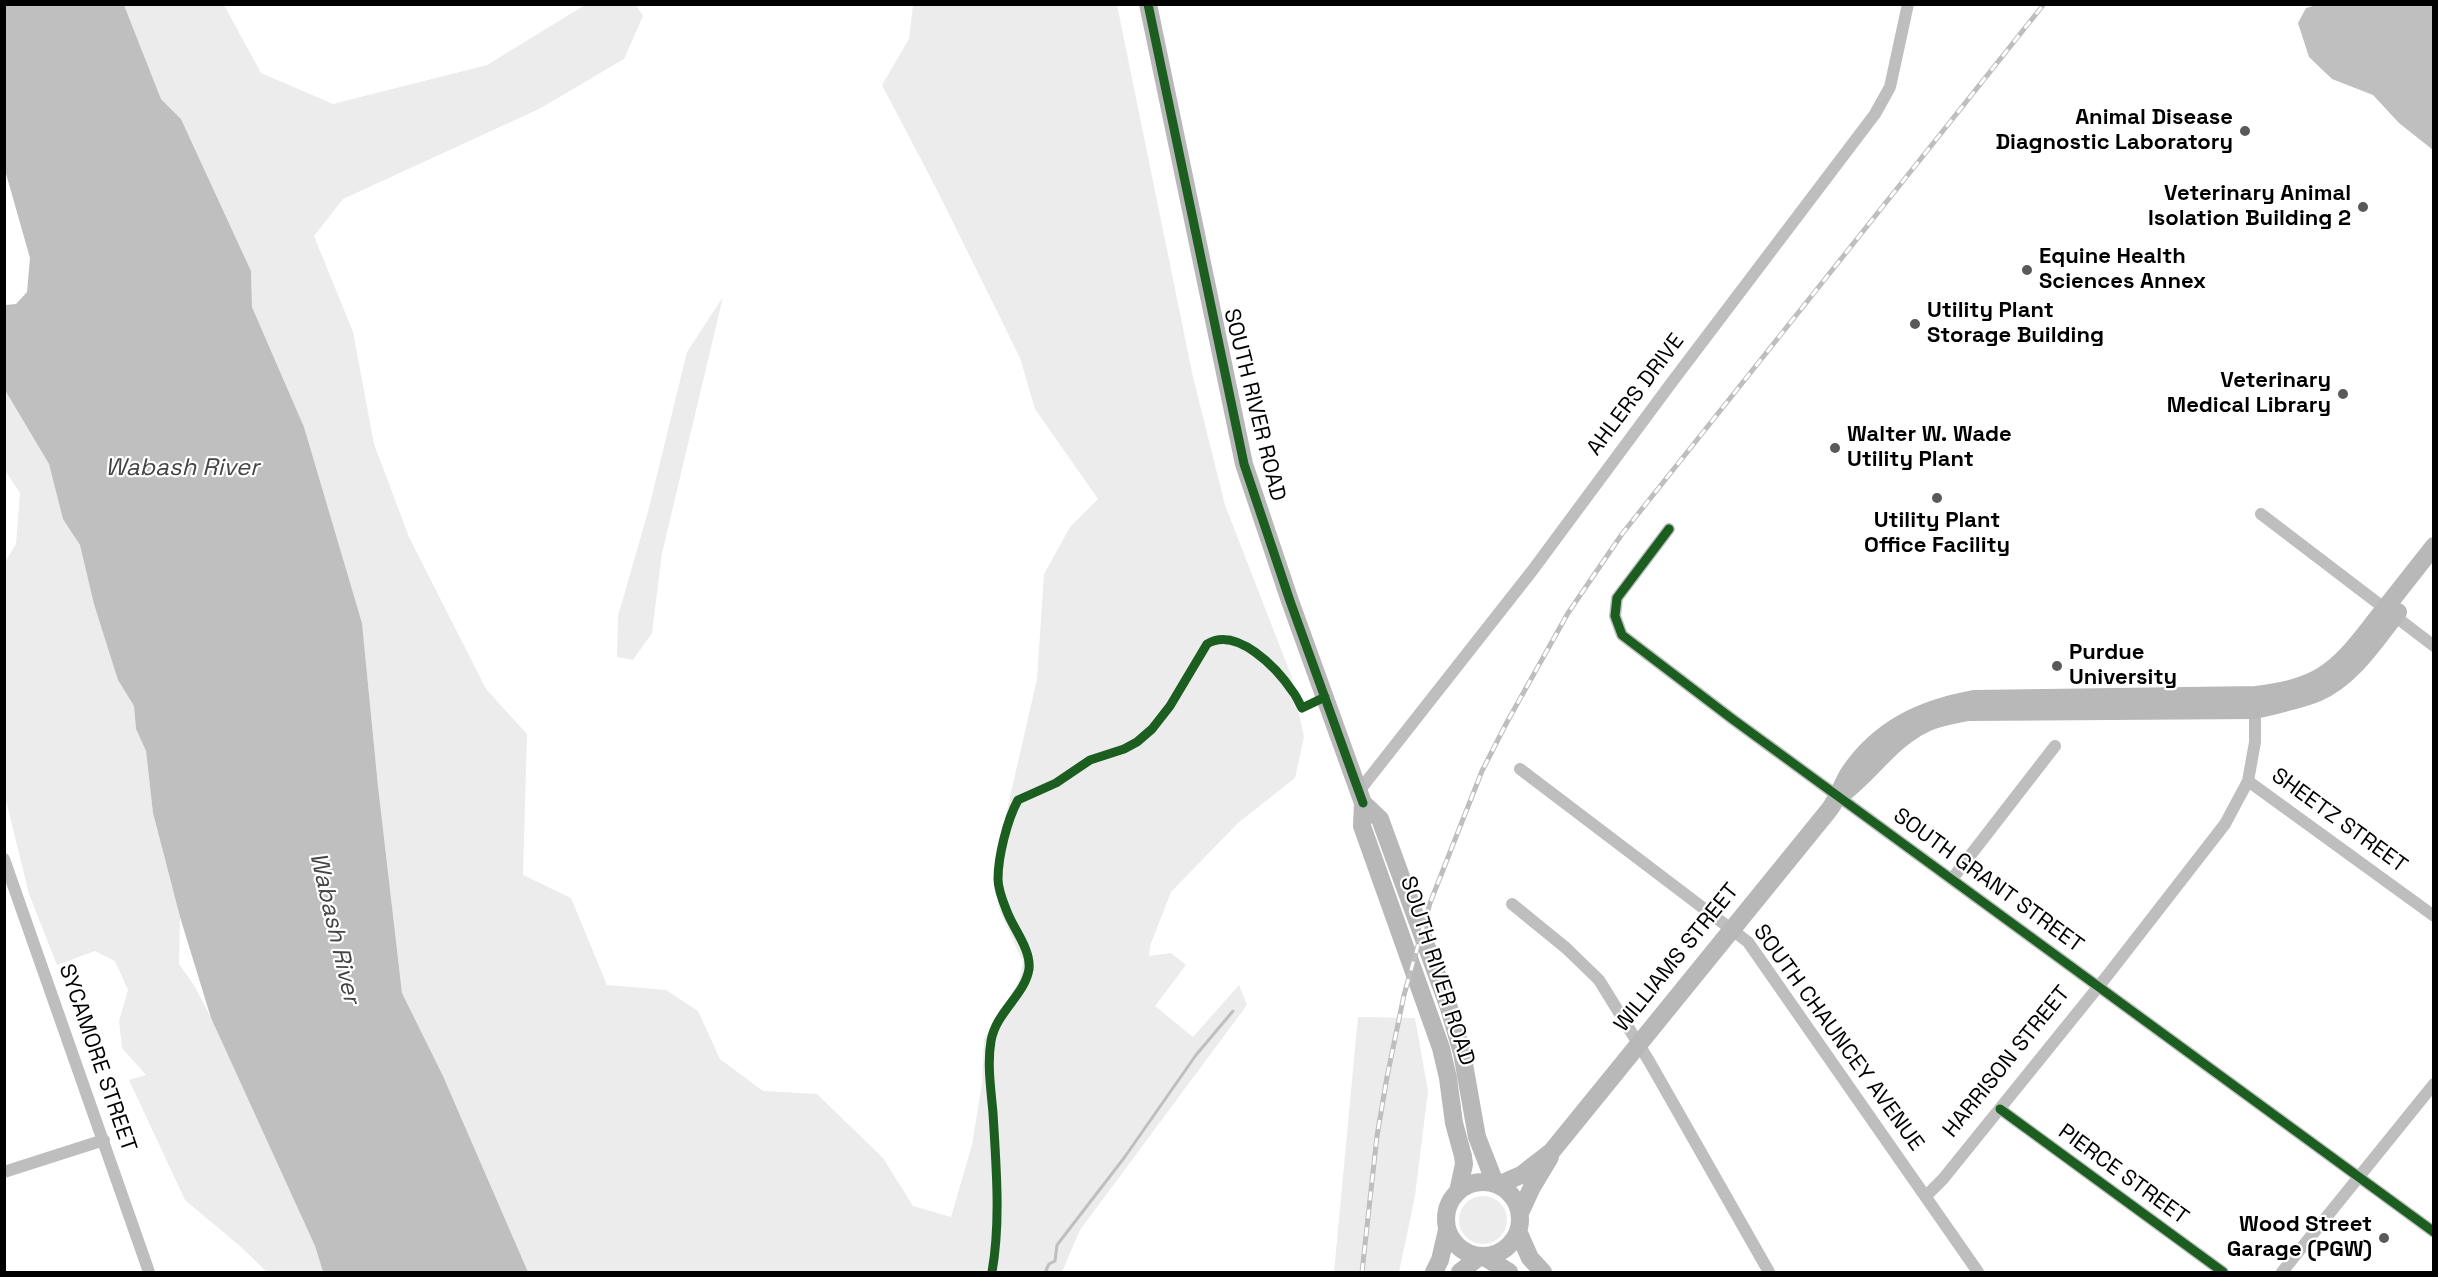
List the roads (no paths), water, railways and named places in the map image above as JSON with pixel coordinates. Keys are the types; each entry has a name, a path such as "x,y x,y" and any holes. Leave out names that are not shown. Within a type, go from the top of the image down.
{"main road":[{"name":"SOUTH RIVER ROAD","path":"1148,4 1244,464 1290,601 1361,797 1362,826 1441,1048 1454,1123 1464,1164 1458,1192"},
{"path":"2390,612 2433,546"},
{"path":"2390,612 2433,567"},
{"name":"WILLIAMS STREET","path":"1519,1222 1552,1151 1839,796 1848,775 1876,743 1915,716 1935,707 1974,699 2256,695 2278,692 2322,676 2339,663 2390,612"},
{"name":"WILLIAMS STREET","path":"1839,796 1859,782 1898,740 1927,722 1967,712 2255,710 2287,703 2319,692 2344,674 2364,655 2390,612"},
{"name":"SOUTH RIVER ROAD","path":"1361,797 1380,819 1449,1008 1462,1053 1477,1137 1496,1184"},
{"name":"WILLIAMS STREET","path":"1496,1184 1521,1174 1552,1151"},
{"path":"1434,1272 1440,1260 1447,1230 1447,1210 1458,1192 1469,1185 1481,1182 1496,1184 1515,1201 1530,1258 1543,1272"},
{"path":"1460,1272 1482,1258 1505,1250 1513,1242 1519,1222"},
{"path":"1447,1230 1452,1240 1460,1248 1509,1272"}],"street":[{"name":"AHLERS DRIVE","path":"1361,797 1875,114 1890,87 1908,4"},
{"path":"2261,514 2433,646"},
{"name":"SOUTH GRANT STREET","path":"1669,529 1617,598 1615,616 1622,635 2433,1232"},
{"name":"HARRISON STREET","path":"1926,1196 1939,1185 2099,986 2225,824 2248,781 2255,742 2255,710"},
{"path":"1952,879 2055,746"},
{"name":"SOUTH CHAUNCEY AVENUE","path":"1520,770 1748,942 1978,1272"},
{"name":"SHEETZ STREET","path":"2248,781 2433,916"},
{"name":"SYCAMORE STREET","path":"4,859 7,874 104,1140 149,1272"},
{"path":"1512,904 1588,967 1599,980 1769,1272"},
{"path":"2282,1272 2433,1084"},
{"name":"PIERCE STREET","path":"2000,1109 2223,1272"},
{"path":"4,1172 104,1140"}],"water":[{"name":"Wabash River","path":"5,4 124,5 161,99 181,119 251,271 252,307 304,427 362,623 402,993 443,1076 528,1272 323,1272 315,1246 211,1018 180,917 153,813 146,751 136,729 134,706 118,680 94,604 80,545 63,519 49,464 5,390 5,305 16,304 27,292 30,258 5,170"},
{"path":"2317,5 2433,5 2433,150 2399,123 2373,95 2332,79 2309,57 2298,23 2306,8"}],"waterway":[{"path":"1048,1272 1046,1270 1049,1264 1055,1261 1057,1245 1124,1158 1196,1055 1233,1011"}],"railway":[{"path":"1362,1272 1377,1136 1404,995 1430,903 1482,771 1507,722 1568,613 1622,534 2044,4"}],"place":[{"name":"Animal Disease Diagnostic Laboratory","path":"2245,131"},
{"name":"Veterinary Animal Isolation Building 2","path":"2363,207"},
{"name":"Equine Health Sciences Annex","path":"2027,270"},
{"name":"Utility Plant Storage Building","path":"1915,324"},
{"name":"Veterinary Medical Library","path":"2343,394"},
{"name":"Walter W. Wade Utility Plant","path":"1835,448"},
{"name":"Utility Plant Office Facility","path":"1937,498"},
{"name":"Purdue University","path":"2057,666"},
{"name":"Wood Street Garage (PGW)","path":"2384,1238"}]}
